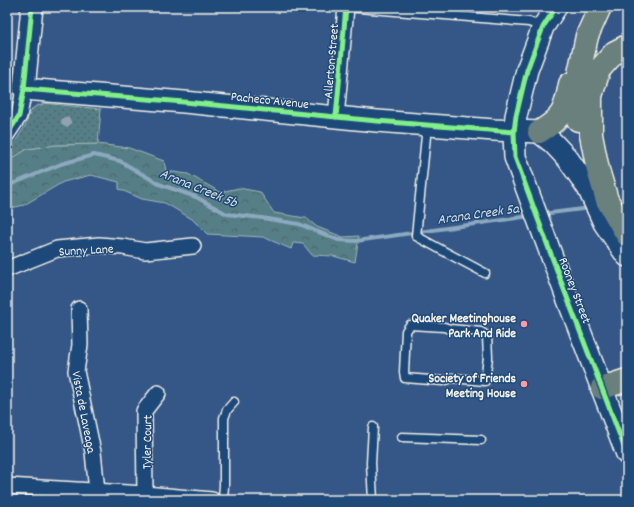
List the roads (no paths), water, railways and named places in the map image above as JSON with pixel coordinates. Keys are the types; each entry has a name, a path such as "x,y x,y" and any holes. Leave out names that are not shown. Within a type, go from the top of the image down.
{"highway":[{"path":"539,132 550,126 561,115 566,106 577,44 583,26 593,7"},
{"path":"588,188 578,134 577,83 587,36 600,7"},
{"path":"627,46 615,52 599,70 591,96 591,135 598,170 607,200 627,235"},
{"path":"602,388 627,380"},
{"path":"602,388 627,388"}],"street":[{"path":"7,134 18,116 24,89 32,7"},
{"name":"Allerton Street","path":"336,117 346,7"},
{"name":"Rooney Street","path":"556,7 543,27 528,70 516,116 514,132 515,157 627,454"},
{"name":"Pacheco Avenue","path":"24,89 184,102 427,125 514,132 539,132"},
{"path":"539,132 553,143 568,159 588,188 604,223 627,256"},
{"name":"Sunny Lane","path":"7,269 57,249 99,245 124,247 145,251 193,246"},
{"name":"Vista de Laveaga","path":"79,309 80,345 76,371 94,452 92,494"},
{"name":"Tyler Court","path":"145,494 144,411 158,393"},
{"path":"7,486 92,494 145,494 212,500"}],"lane":[{"path":"346,7 529,22 543,27"},
{"path":"427,125 416,236 485,273"},
{"path":"410,325 444,327 481,332 487,336 488,357 485,381 452,378 442,381 405,378 406,331 410,325"},
{"path":"223,500 224,418 227,410 234,402"},
{"path":"373,427 373,500"},
{"path":"402,437 481,440"}],"waterway":[{"name":"Arana Creek 5b","path":"7,186 61,164 94,155 120,161 159,184 196,197 227,214 299,224 338,240 356,241 530,216"},
{"name":"Arana Creek 5a","path":"618,204 627,203"},
{"name":"Arana Creek 5a","path":"542,214 591,208"}],"place":[{"name":"Quaker Meetinghouse Park And Ride","path":"524,324"},
{"name":"Society of Friends Meeting House","path":"524,384"}]}
